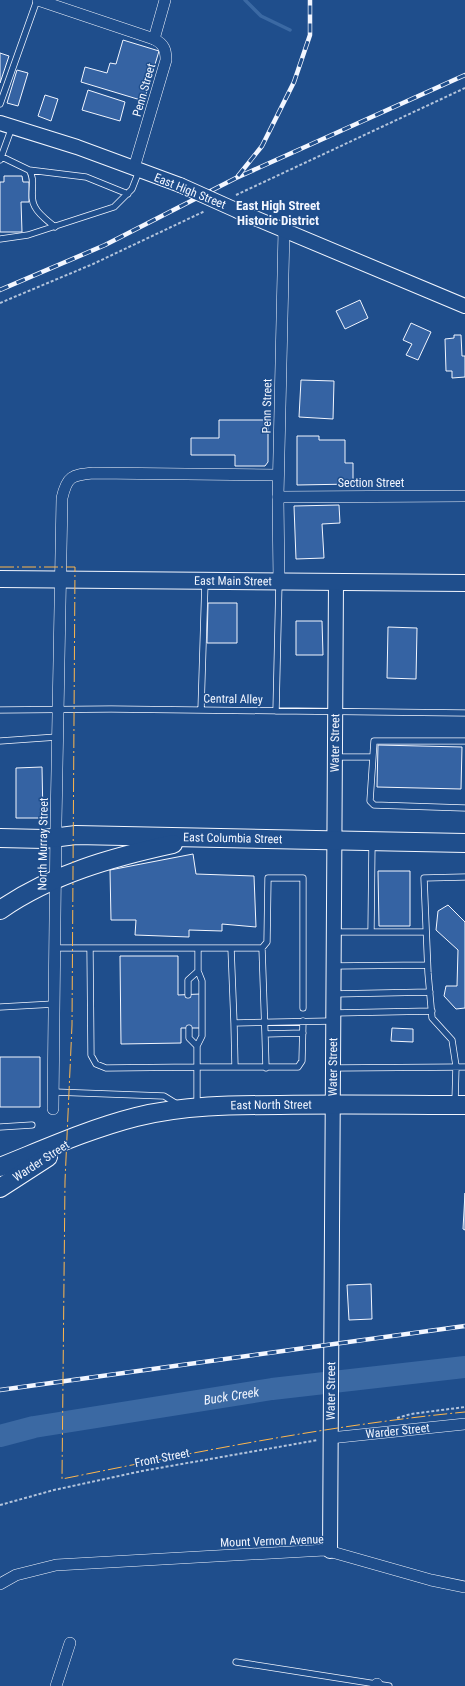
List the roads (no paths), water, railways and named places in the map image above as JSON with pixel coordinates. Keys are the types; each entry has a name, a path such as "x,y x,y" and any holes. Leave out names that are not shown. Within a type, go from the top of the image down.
{"main road":[{"name":"East Main Street","path":"0,579 465,583"},
{"name":"East Columbia Street","path":"0,838 56,838 76,835 465,843"},
{"path":"0,910 34,889 86,867 140,851 202,837"},
{"name":"East North Street","path":"82,1135 136,1117 191,1107 332,1104 460,1105"},
{"path":"0,1167 82,1135"},
{"name":"Warder Street","path":"0,1188 82,1135"}],"street":[{"path":"38,0 154,39 165,0"},
{"name":"Penn Street","path":"137,169 166,60 164,47 160,42 154,39"},
{"name":"East High Street","path":"6,125 76,147 180,185 465,306"},
{"name":"Penn Street","path":"279,582 278,497 275,475 284,230"},
{"name":"North Murray Street","path":"54,1109 57,738 62,498 65,485 70,478 85,474 275,475"},
{"name":"Section Street","path":"278,497 465,496"},
{"name":"Water Street","path":"330,1551 336,582"},
{"name":"Warder Street","path":"330,1438 465,1424"},
{"name":"Mount Vernon Avenue","path":"0,1584 16,1575 56,1564 330,1551 431,1580 465,1587"},
{"path":"56,1686 70,1642"}],"lane":[{"path":"0,104 38,0"},
{"path":"6,125 1,158 29,170 86,177 128,194"},
{"path":"0,239 28,236 114,207 128,194 137,169"},
{"path":"29,170 33,175 34,206 43,217 55,227"},
{"path":"201,710 205,581"},
{"path":"276,711 279,582"},
{"name":"Central Alley","path":"0,710 201,710 465,713"},
{"path":"0,742 57,738"},
{"path":"465,741 376,740 373,743 370,801 374,805 465,808"},
{"path":"335,756 372,758"},
{"path":"371,931 372,842"},
{"path":"460,1105 452,1040 432,1018 427,965 424,878 465,877"},
{"path":"266,1068 262,948 267,942 268,878 303,878 303,1008"},
{"path":"333,932 426,932"},
{"path":"55,948 262,948"},
{"path":"231,948 235,1068"},
{"path":"90,949 91,1055 96,1064 106,1068 298,1067 302,1060 303,1021"},
{"path":"54,1092 164,1096 191,1107 197,1067 196,1046 202,1036 202,982 198,971 198,949"},
{"path":"333,966 427,965"},
{"path":"188,995 188,980 198,971"},
{"path":"333,994 430,992"},
{"path":"0,1007 54,1004"},
{"path":"234,1023 303,1021 333,1017 432,1010"},
{"path":"189,1028 189,1038 196,1046"},
{"path":"265,1034 303,1033"},
{"path":"332,1068 465,1067"},
{"path":"0,1127 32,1124"},
{"path":"236,1662 389,1686"}],"waterway":[{"path":"245,0 261,16 290,30"},
{"name":"Buck Creek","path":"0,1436 34,1427 272,1389 465,1367"}],"railway":[{"path":"238,176 262,146 294,82 310,35 310,0"},
{"path":"0,290 105,245 236,178 465,75"},
{"path":"0,1390 465,1326"}],"district":[{"name":"East High Street Historic District","path":"278,212"}]}
